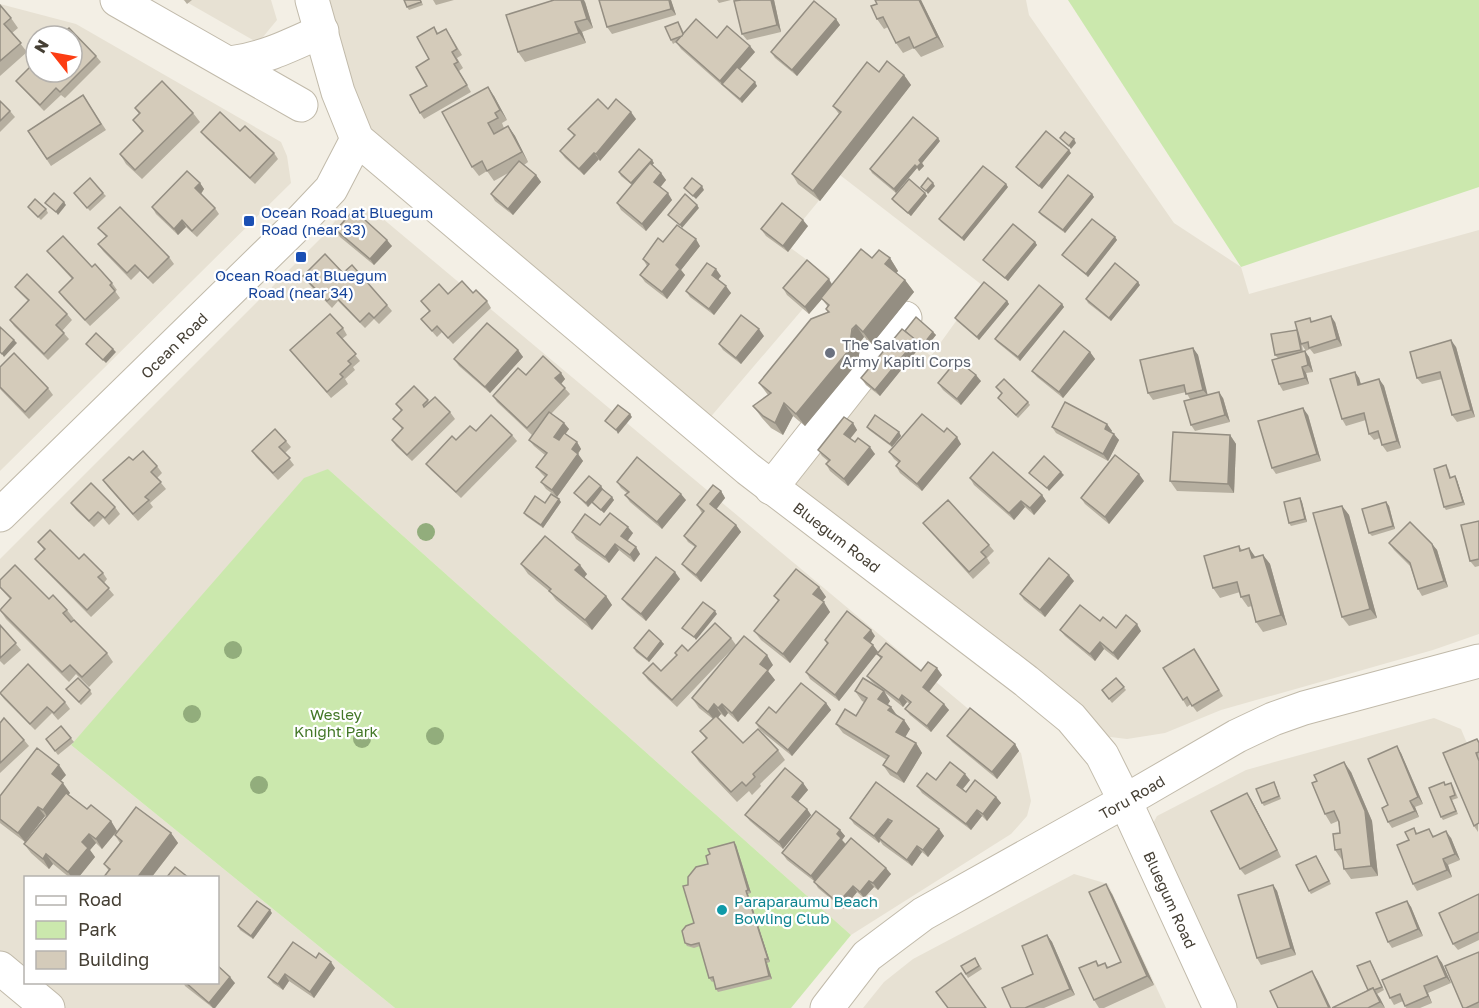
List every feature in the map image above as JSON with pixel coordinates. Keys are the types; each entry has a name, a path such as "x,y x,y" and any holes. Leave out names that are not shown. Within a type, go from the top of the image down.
{"street":[{"path":"117,0 300,105"},
{"path":"312,0 338,92 357,139"},
{"path":"230,63 268,55 322,31"},
{"name":"Bluegum Road","path":"357,139 771,488 922,601 1064,712 1083,731 1102,755 1125,801 1220,1008"},
{"name":"Ocean Road","path":"0,515 297,225 331,189 357,139"},
{"path":"771,488 904,318"},
{"name":"Toru Road","path":"827,1008 867,956 923,914 1237,736 1273,719 1304,708 1479,661"},
{"path":"0,968 48,1008"}],"shaded area":[{"path":"183,0 271,0 277,20 258,43"},
{"path":"317,0 1026,0 1029,15 1174,223 1241,267 1249,294 1479,230 1479,634 1433,650 1221,710 1165,733 1127,739 1094,735 784,487 906,335 931,356 982,285 840,175 784,243 830,277 708,420 360,124"},
{"path":"0,4 76,24 24,24 24,84 84,84 84,29 281,142 287,156 291,183 0,471"},
{"path":"361,208 382,218 1021,753 1031,801 1027,816 1011,834 851,935 328,469 71,745 395,1008 57,1008 26,984 219,984 219,876 24,876 24,983 0,964 0,559 328,231 337,218"},
{"path":"1434,718 1461,729 1479,772 1479,1008 1225,1008 1144,840 1157,816 1246,770"},
{"path":"1074,874 1108,884 1166,1008 863,1008 884,982 913,959"}],"green space":[{"path":"1068,0 1479,0 1479,187 1241,267"},
{"name":"Wesley Knight Park","path":"328,469 851,935 791,1008 395,1008 71,745 304,478"}],"building":[{"path":"404,0 420,0 421,2 407,7"},
{"path":"554,0 581,0 587,19 575,22 579,33 518,52 506,15"},
{"path":"599,0 669,0 671,9 607,27"},
{"path":"771,0 777,25 742,34 734,1"},
{"path":"875,0 919,0 937,37 914,48 909,37 896,43 883,17 877,19 871,6 877,4"},
{"path":"814,1 836,19 792,70 771,52"},
{"path":"0,5 11,18 4,24 21,43 0,61"},
{"path":"696,19 717,38 727,26 750,46 720,81 676,42"},
{"path":"678,22 683,34 671,40 665,27"},
{"path":"434,27 437,34 446,29 457,49 452,52 458,62 454,64 467,85 420,113 410,95 427,86 416,67 429,59 417,37"},
{"path":"84,44 96,56 84,68"},
{"path":"887,61 904,75 813,191 792,174 841,112 833,106 867,62 879,72"},
{"path":"737,67 755,82 740,99 722,84"},
{"path":"24,73 24,84 68,84 60,92 56,88 40,105 16,81"},
{"path":"162,81 193,113 135,170 120,154 143,131 133,120 140,113 135,108"},
{"path":"488,87 500,110 495,113 498,118 488,123 494,134 508,126 522,152 487,171 482,161 472,167 442,112"},
{"path":"83,95 101,124 47,159 28,131"},
{"path":"598,99 608,109 616,99 631,112 596,154 594,153 579,169 560,151 575,135 568,129"},
{"path":"0,101 10,111 0,121"},
{"path":"220,112 240,131 245,126 274,153 250,178 201,132"},
{"path":"913,117 938,138 919,160 921,163 917,167 915,165 894,189 870,169"},
{"path":"1046,131 1069,150 1039,186 1016,167"},
{"path":"1065,132 1074,139 1069,146 1060,138"},
{"path":"639,149 652,160 631,183 619,172"},
{"path":"519,161 536,175 508,209 491,194"},
{"path":"650,163 661,173 654,182 668,193 642,224 617,203"},
{"path":"983,166 1006,184 962,238 939,219"},
{"path":"187,171 200,183 195,188 215,208 192,231 182,220 174,229 152,207"},
{"path":"1068,175 1092,194 1063,230 1039,212"},
{"path":"90,178 103,193 87,208 74,193"},
{"path":"692,178 702,186 693,196 684,188"},
{"path":"928,178 933,183 926,191 921,187"},
{"path":"909,179 925,193 908,213 892,199"},
{"path":"54,193 64,202 56,212 45,203"},
{"path":"685,194 697,205 680,225 668,215"},
{"path":"35,199 46,209 38,217 28,207"},
{"path":"782,203 803,220 783,246 761,229"},
{"path":"120,207 169,257 148,278 135,265 127,273 98,244 107,236 98,228"},
{"path":"354,210 387,240 370,259 336,230"},
{"path":"1092,219 1115,237 1086,274 1062,255"},
{"path":"1013,224 1035,242 1005,278 983,260"},
{"path":"677,225 696,239 676,265 680,269 662,292 640,275 649,264 643,259 658,238 663,242"},
{"path":"63,236 92,267 95,264 112,283 110,285 115,291 85,320 59,292 73,278 47,251"},
{"name":"The Salvation Army Kapiti Corps","path":"861,249 872,258 879,250 890,258 885,264 905,280 863,332 856,325 852,329 849,350 796,414 784,403 775,423 753,406 771,393 759,383 811,319 829,312 826,309 829,305 821,298"},
{"path":"325,254 343,273 352,265 387,305 374,318 369,313 360,322 334,295 327,301 303,276"},
{"path":"807,260 829,279 805,307 783,288"},
{"path":"707,263 716,269 712,275 726,286 709,309 686,291"},
{"path":"1115,263 1138,282 1109,318 1086,299"},
{"path":"27,274 67,314 56,325 64,333 44,354 10,320 29,300 15,287"},
{"path":"462,281 473,293 476,290 487,301 448,338 437,326 432,331 421,319 430,311 421,301 439,284 448,294"},
{"path":"984,282 1007,301 977,337 955,318"},
{"path":"1039,285 1062,304 1018,357 995,339"},
{"path":"330,314 343,328 337,333 356,354 348,361 351,364 340,374 343,377 327,392 290,350"},
{"path":"741,315 759,329 736,358 719,344"},
{"path":"1331,316 1337,339 1309,348 1308,342 1301,344 1295,322 1310,318 1311,322"},
{"path":"916,317 933,332 922,346 905,331"},
{"path":"487,323 518,350 485,387 454,359"},
{"path":"0,327 14,340 2,354 0,352"},
{"path":"902,329 916,340 875,390 861,378"},
{"path":"1297,330 1301,350 1275,355 1271,334"},
{"path":"1064,331 1090,352 1059,392 1032,371"},
{"path":"96,333 113,349 103,360 86,344"},
{"path":"1451,340 1471,410 1452,415 1440,372 1417,378 1410,352"},
{"path":"1193,348 1203,390 1186,394 1184,385 1148,393 1140,360"},
{"path":"1305,351 1308,365 1302,367 1305,378 1279,384 1272,360"},
{"path":"14,353 48,388 25,412 0,387 0,367"},
{"path":"543,356 561,373 555,378 565,388 527,428 493,396 518,368 526,375"},
{"path":"957,360 976,375 957,399 938,383"},
{"path":"1355,372 1358,385 1379,379 1397,441 1382,445 1378,431 1369,434 1364,413 1342,419 1330,379"},
{"path":"1004,379 1028,402 1016,415 998,398 1002,393 996,387"},
{"path":"414,386 428,400 423,405 424,407 435,397 450,412 407,455 392,440 403,428 393,419 402,410 396,404"},
{"path":"1219,392 1225,415 1191,425 1184,401"},
{"path":"1065,402 1107,424 1105,429 1114,434 1103,454 1052,427"},
{"path":"618,405 630,414 616,430 605,421"},
{"path":"1303,408 1317,454 1272,468 1258,421"},
{"path":"549,412 564,423 554,437 559,440 564,433 577,442 572,449 578,454 552,490 541,482 547,475 536,467 547,453 529,440"},
{"path":"922,414 944,432 947,428 957,437 917,484 896,466 900,461 889,452"},
{"path":"491,415 512,435 456,492 426,464 452,436 456,440 470,426 476,431"},
{"path":"875,415 899,432 890,444 867,427"},
{"path":"844,417 853,423 844,434 855,442 858,438 870,447 844,479 826,464 830,460 818,450"},
{"path":"275,429 286,441 279,447 290,458 273,473 252,451"},
{"path":"1173,432 1230,435 1228,484 1170,481"},
{"path":"143,451 157,466 151,472 161,482 145,497 149,500 133,514 103,480 129,457 133,460"},
{"path":"993,452 1042,495 1030,508 1021,501 1009,513 970,478"},
{"path":"1115,455 1139,474 1105,517 1081,498"},
{"path":"1044,456 1061,472 1047,488 1029,473"},
{"path":"637,457 681,494 657,522 625,495 629,492 617,482"},
{"path":"1446,465 1450,478 1455,476 1463,502 1444,507 1434,469"},
{"path":"589,476 601,486 586,503 574,493"},
{"path":"91,483 115,507 105,518 98,512 89,521 71,503"},
{"path":"713,485 721,491 710,504 736,525 696,575 682,564 696,546 684,536 704,511 697,505"},
{"path":"602,489 612,497 601,510 592,502"},
{"path":"551,494 559,499 541,525 524,513 535,496 545,503"},
{"path":"1300,498 1305,519 1289,523 1284,502"},
{"path":"948,500 989,545 981,552 986,557 969,572 923,523"},
{"path":"1386,502 1393,526 1369,533 1362,509"},
{"path":"1342,506 1370,609 1342,617 1313,513"},
{"path":"610,513 628,527 621,536 636,547 630,555 615,544 605,557 572,532 585,514 600,525"},
{"path":"1479,521 1479,559 1470,561 1461,525"},
{"path":"1410,522 1432,544 1444,581 1418,589 1410,563 1389,543"},
{"path":"50,530 79,559 84,554 103,573 98,577 109,588 87,610 35,559 45,549 38,542"},
{"path":"545,536 580,565 575,570 606,596 585,620 549,591 551,589 521,564"},
{"path":"1239,546 1240,551 1249,548 1252,558 1263,555 1281,615 1256,622 1249,595 1241,597 1237,582 1213,588 1204,556"},
{"path":"656,557 675,572 641,614 622,599"},
{"path":"1049,558 1069,575 1040,610 1020,594"},
{"path":"15,565 49,599 53,595 67,610 63,613 71,622 74,620 107,653 82,677 70,665 62,672 0,610 11,598 0,587 0,580"},
{"path":"796,569 819,587 813,594 824,602 783,654 754,631 779,600 774,596"},
{"path":"703,602 715,611 694,637 682,628"},
{"path":"1080,605 1100,621 1103,617 1116,628 1126,615 1137,624 1113,653 1100,642 1090,654 1060,630"},
{"path":"847,611 871,630 864,638 873,645 835,695 806,672 828,643 825,640"},
{"path":"715,623 731,638 672,700 643,673 653,663 661,671 677,655 675,653 682,645 688,651"},
{"path":"0,625 16,643 0,658"},
{"path":"649,630 661,641 647,659 634,648"},
{"path":"744,636 767,655 760,664 768,670 732,713 722,704 718,708 714,704 708,712 692,698"},
{"path":"886,643 921,671 928,662 937,668 923,687 944,704 927,726 905,709 911,702 902,695 899,700 867,676 882,657 877,654"},
{"path":"1194,649 1219,690 1192,706 1187,697 1183,700 1163,668"},
{"path":"28,664 65,702 54,713 47,707 30,724 0,693"},
{"path":"78,678 90,690 79,702 66,689"},
{"path":"863,678 884,691 878,699 891,707 888,710 904,720 896,732 916,743 897,774 883,765 889,756 836,724 845,709 856,716 867,698 855,691"},
{"path":"1116,678 1124,687 1109,699 1102,690"},
{"path":"801,683 826,703 788,750 756,723 769,707 776,713"},
{"path":"970,708 1015,744 992,772 947,736"},
{"path":"716,716 743,743 758,729 778,750 753,774 755,777 746,786 742,782 731,792 692,752 707,738 700,731"},
{"path":"4,718 24,740 0,763 0,723"},
{"path":"61,726 71,738 55,751 46,739"},
{"path":"1477,739 1479,743 1479,752 1476,753 1479,761 1479,823 1474,826 1443,753"},
{"path":"1397,746 1418,797 1410,801 1415,811 1388,822 1382,808 1388,805 1368,759"},
{"path":"37,748 59,765 52,774 63,783 43,810 38,807 18,833 0,819 0,796"},
{"path":"950,762 965,774 957,785 966,792 975,780 996,797 983,814 977,810 966,824 917,786 927,773 936,780"},
{"path":"1344,762 1365,811 1371,866 1344,869 1341,849 1335,850 1333,834 1340,833 1339,822 1334,811 1325,814 1312,783 1317,781 1314,775"},
{"path":"785,768 803,783 792,797 807,809 779,842 745,815"},
{"path":"876,782 939,829 923,850 917,846 907,860 879,838 892,821 888,819 874,836 850,818"},
{"path":"1274,782 1279,796 1262,803 1256,789"},
{"path":"1444,782 1445,785 1451,783 1455,795 1450,797 1456,811 1441,817 1429,788"},
{"path":"66,793 87,809 91,805 111,821 96,839 89,834 82,842 88,848 68,872 46,854 43,859 24,844"},
{"path":"1247,793 1277,850 1240,869 1211,811"},
{"path":"136,807 171,833 139,876 105,876 110,869 104,864 122,841 115,835"},
{"path":"816,811 840,830 837,834 841,838 811,876 782,853"},
{"path":"1414,828 1416,834 1429,829 1433,837 1446,831 1455,854 1443,859 1447,870 1413,884 1397,845 1409,840 1405,832"},
{"path":"851,838 886,868 873,883 869,881 860,892 853,886 838,903 814,882"},
{"name":"Paraparaumu Beach Bowling Club","path":"734,842 748,890 746,891 768,959 765,959 769,976 716,989 713,977 709,978 699,943 691,945 685,943 682,931 686,926 694,923 683,886 688,885 688,877 696,867 708,864 706,856 710,854 708,849"},
{"path":"1316,856 1329,881 1309,891 1296,865"},
{"path":"175,867 186,876 168,876"},
{"path":"1106,884 1147,976 1094,1000 1079,968 1096,961 1098,966 1105,963 1107,968 1121,962 1089,892"},
{"path":"1273,885 1291,948 1257,958 1238,895"},
{"path":"1479,894 1479,932 1453,944 1439,913"},
{"path":"257,901 270,910 251,936 238,926"},
{"path":"1407,901 1418,929 1388,942 1376,913"},
{"path":"1047,935 1070,989 1025,1008 1011,1008 1002,988 1033,974 1022,946"},
{"path":"293,942 316,958 319,953 331,962 310,992 285,974 278,984 268,977"},
{"path":"1479,952 1479,1002 1463,1008 1445,966"},
{"path":"1437,956 1446,977 1424,986 1428,996 1405,1006 1400,994 1390,998 1382,980"},
{"path":"975,958 979,966 966,974 961,966"},
{"path":"1370,961 1382,987 1374,990 1373,988 1368,990 1357,966"},
{"path":"219,967 230,977 209,1003 187,984 219,984"},
{"path":"1312,971 1329,1008 1278,1008 1270,991"},
{"path":"961,973 986,1008 948,1008 936,992"},
{"path":"1373,988 1380,1002 1368,1008 1332,1008"}],"place":[{"name":"Ocean Road at Bluegum Road (near 33)","path":"249,221"},
{"name":"Ocean Road at Bluegum Road (near 34)","path":"301,257"},
{"name":"The Salvation Army Kapiti Corps","path":"830,353"},
{"name":"Paraparaumu Beach Bowling Club","path":"722,910"}]}
